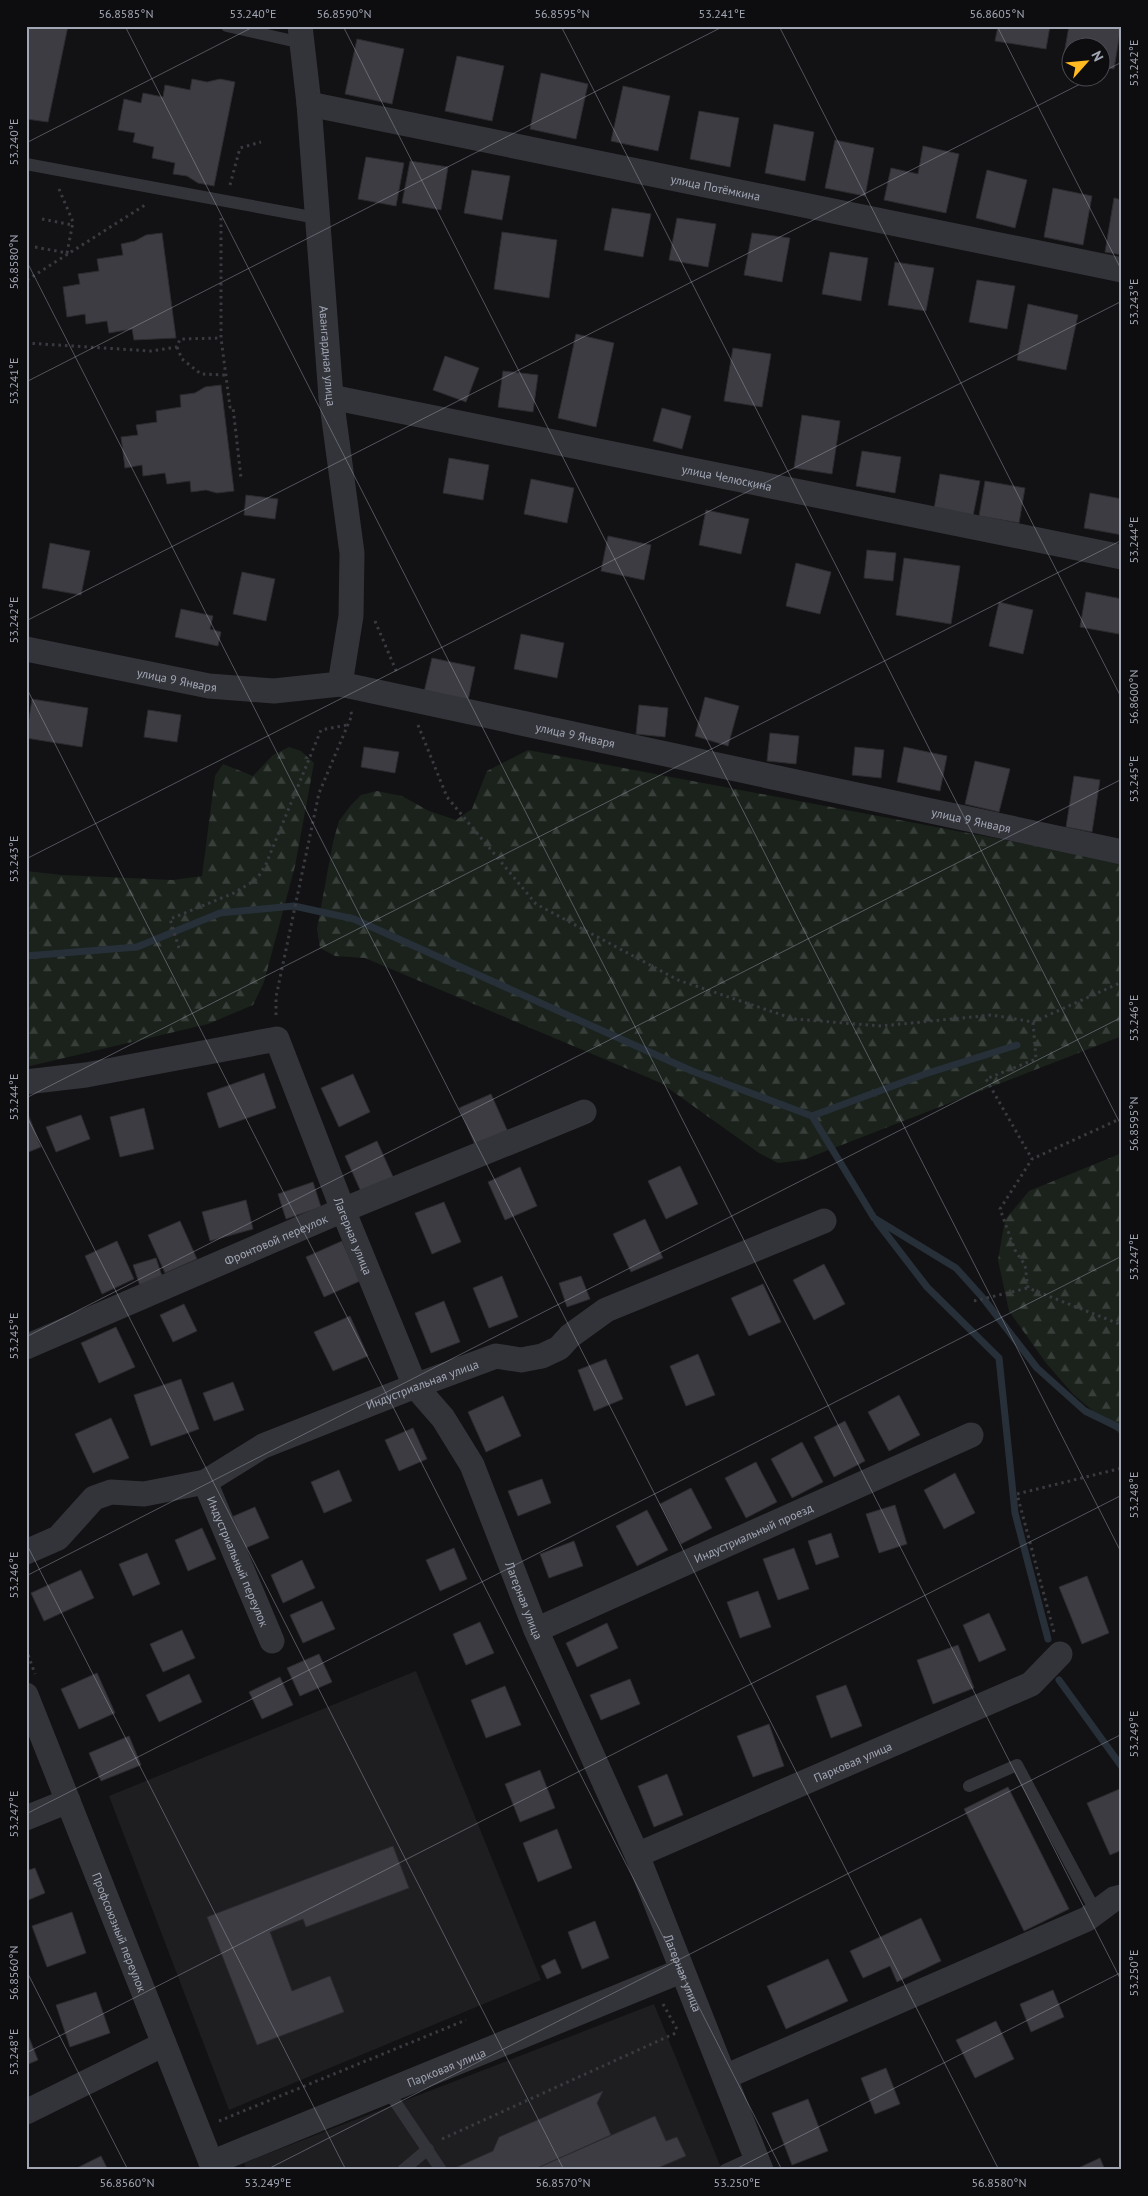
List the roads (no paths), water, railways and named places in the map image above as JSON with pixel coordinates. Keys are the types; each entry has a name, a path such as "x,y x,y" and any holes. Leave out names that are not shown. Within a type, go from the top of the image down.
{"street":[{"name":"Авангардная улица","path":"301,35 331,397 352,553 351,616 340,684"},
{"name":"улица Потёмкина","path":"308,104 1122,270"},
{"name":"улица Челюскина","path":"331,397 1122,557"},
{"name":"улица 9 Января","path":"26,648 210,686 274,691 340,684 1122,852"},
{"name":"Лагерная улица","path":"26,1082 86,1075 277,1039 343,1210 415,1386 443,1418 472,1465 536,1630 637,1855 758,2163"},
{"name":"Фронтовой переулок","path":"26,1347 343,1210 584,1112"},
{"name":"Индустриальная улица","path":"26,1552 58,1538 94,1498 111,1492 144,1494 205,1482 263,1446 415,1386 496,1356 521,1360 542,1356 559,1348 570,1336 606,1310 824,1221"},
{"name":"Индустриальный проезд","path":"536,1630 971,1435"},
{"name":"Индустриальный переулок","path":"205,1482 272,1641"},
{"name":"Парковая улица","path":"637,1855 1031,1684 1060,1654"},
{"name":"Профсоюзный переулок","path":"26,1695 212,2166"},
{"path":"26,1818 68,1801"},
{"path":"724,2078 1087,1919 1114,1899 1122,1897"},
{"name":"Парковая улица","path":"212,2166 388,2091 682,1972"},
{"path":"26,2112 164,2044"}],"lane":[{"path":"227,26 301,35"},
{"path":"26,164 317,218"},
{"path":"969,1786 1017,1765 1096,1912"},
{"path":"388,2091 441,2170"},
{"path":"403,2170 428,2149"},
{"path":"725,2170 758,2163"}],"waterway":[{"path":"26,956 137,947 220,913 294,906 354,919 692,1071 812,1116 874,1218 956,1268 983,1298 1037,1368 1085,1411 1122,1429"},
{"path":"812,1116 925,1074 1017,1045"},
{"path":"877,1222 927,1287 999,1358 1015,1513 1048,1639"},
{"path":"1059,1680 1122,1767"}]}
